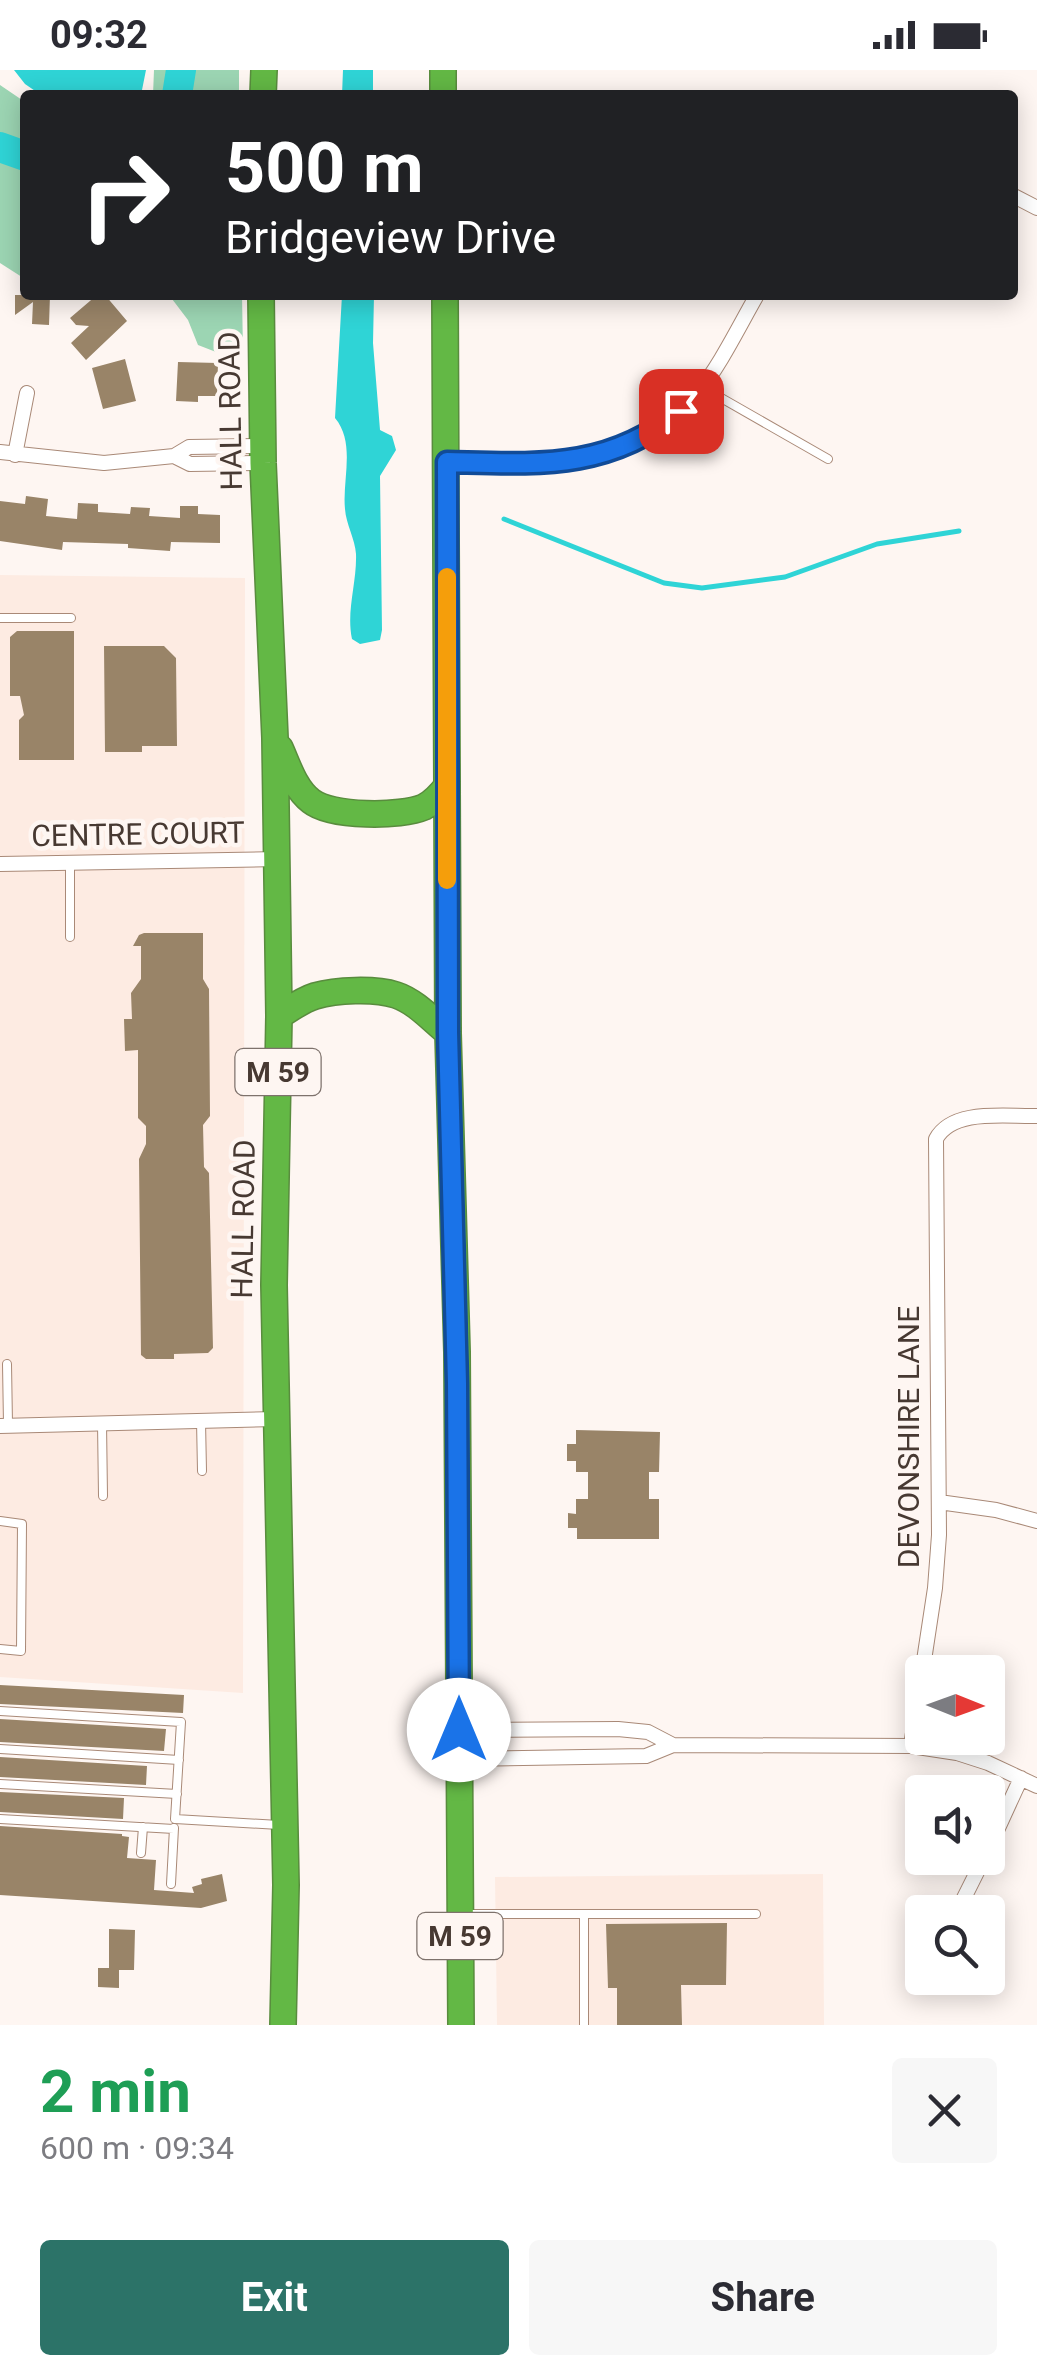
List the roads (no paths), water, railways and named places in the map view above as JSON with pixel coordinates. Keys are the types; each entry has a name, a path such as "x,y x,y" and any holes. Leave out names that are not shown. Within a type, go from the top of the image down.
{"highway":[{"name":"HALL ROAD","path":"260,300 277,859 279,1016 274,1284 283,2025"},
{"name":"M 59","path":"445,300 448,1032 456,1352 460,2025"},
{"path":"275,738 298,788 322,808 340,812 408,812 435,801 447,786"},
{"path":"279,1016 311,997 328,993 382,992 398,995 448,1032"}],"street":[{"path":"447,462 552,462 598,456 640,440 662,426 702,387 754,300"},
{"path":"27,394 8,454 104,463 174,456 189,447 262,454"},
{"name":"CENTRE COURT","path":"0,861 277,859"},
{"name":"DEVONSHIRE LANE","path":"924,1655 936,1575 938,1502 934,1151 942,1128 967,1119 1037,1116"},
{"path":"4,1426 276,1419"},
{"path":"938,1502 996,1510 1037,1521"},
{"path":"597,1729 597,1758"},
{"path":"459,1730 648,1732 673,1744"},
{"path":"460,1760 646,1756 673,1744 905,1746"},
{"path":"963,1755 1037,1786"},
{"path":"1005,1813 1021,1778"}],"lane":[{"path":"702,387 828,459"},
{"path":"0,618 71,618"},
{"path":"70,862 70,937"},
{"path":"4,1426 7,1364"},
{"path":"201,1420 202,1471"},
{"path":"102,1423 103,1496"},
{"path":"0,1521 22,1524 22,1651 0,1650"},
{"path":"0,1711 181,1722 172,1884"},
{"path":"0,1749 179,1760"},
{"path":"0,1784 177,1794"},
{"path":"0,1819 143,1827 283,1825"},
{"path":"141,1852 143,1827"},
{"path":"460,1914 756,1914"},
{"path":"584,1914 584,2025"}],"water":[{"path":"14,70 146,70 142,90 34,90"},
{"path":"343,70 373,70 373,90 342,90"},
{"path":"342,300 374,300 380,430 392,436 396,450 380,476 382,630 380,640 360,644 352,639 350,628 356,554 345,509 347,450 335,418"}],"waterway":[{"path":"178,90 181,70"},
{"path":"0,147 20,154"},
{"path":"504,519 664,583 702,588 785,577 877,544 959,531"}]}
